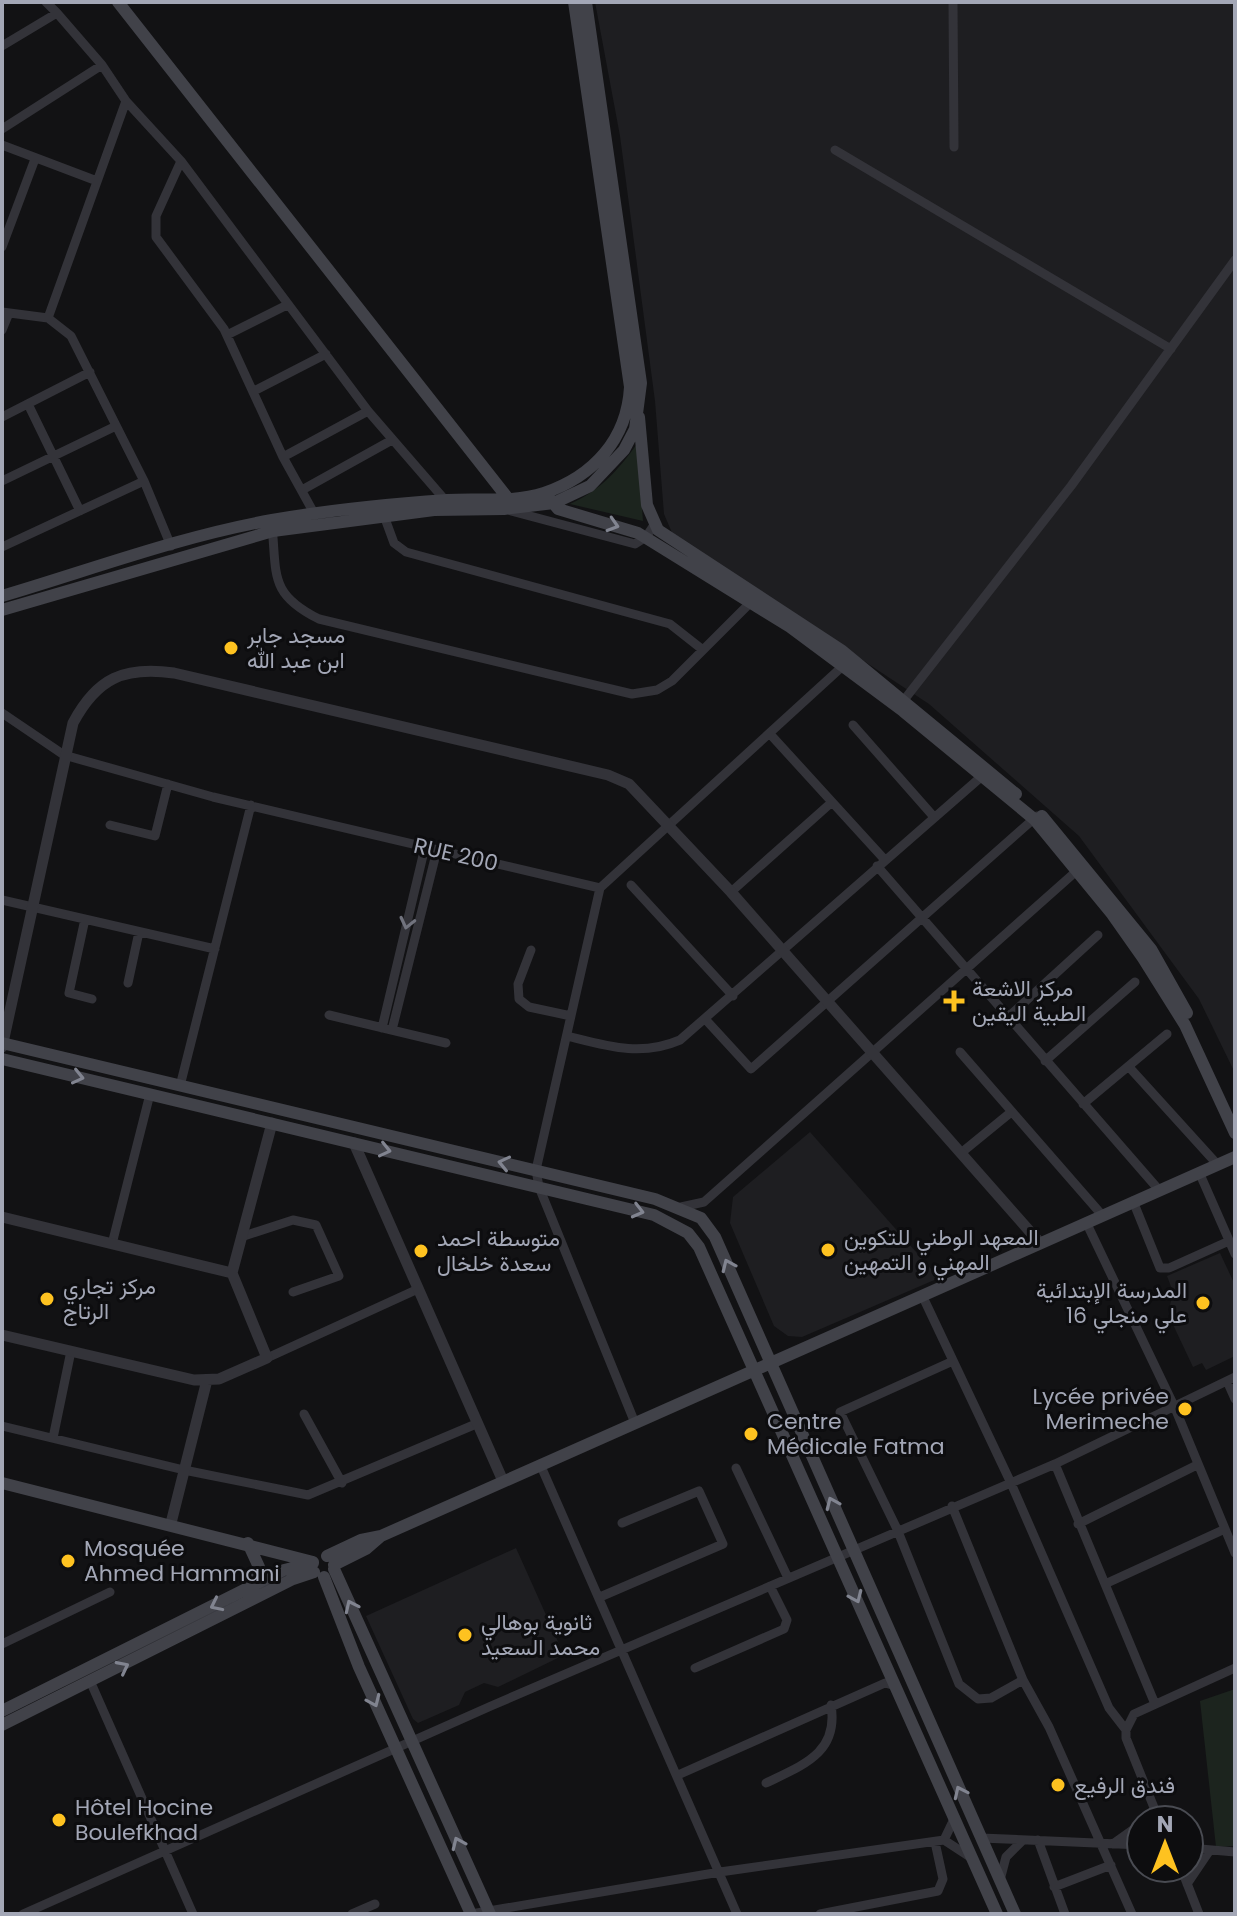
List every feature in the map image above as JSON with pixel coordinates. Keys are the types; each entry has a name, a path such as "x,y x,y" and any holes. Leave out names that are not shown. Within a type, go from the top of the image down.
{"main road":[{"path":"118,2 510,505"},
{"path":"2,610 272,525 383,513 445,500 510,505 581,474 604,455 621,430 629,402 628,372 574,2"},
{"path":"586,2 640,372 638,414 647,505 654,525 669,539 841,650 904,700 1037,816 1151,949 1235,1113"},
{"path":"2,596 171,546 315,515 554,503 590,486 609,469 630,440 638,414"},
{"path":"545,492 558,509 646,537 750,603 844,665 981,777 1037,816"},
{"path":"1081,868 1185,1025 1235,1133"},
{"path":"2,1045 681,1207 706,1225 715,1237 1015,1914"},
{"path":"2,1059 654,1215 688,1233 699,1247 755,1370 997,1914"},
{"path":"2,1725 323,1566 365,1539 381,1536 1235,1157"},
{"path":"2,1483 171,1523 323,1566 412,1741 489,1912"},
{"path":"248,1543 259,1567 254,1586"},
{"path":"2,1711 284,1570 323,1566"},
{"path":"323,1566 395,1749 471,1914"}],"street":[{"path":"46,2 102,65 126,101 181,161 368,411 445,500"},
{"path":"953,2 954,147"},
{"path":"2,46 57,13"},
{"path":"2,129 102,65"},
{"path":"48,318 126,101"},
{"path":"2,145 97,181"},
{"path":"835,150 1171,349"},
{"path":"2,247 35,159"},
{"path":"181,161 156,216 156,237 203,295 227,335 283,457 315,515"},
{"path":"904,700 1071,486 1235,260"},
{"path":"227,335 287,305"},
{"path":"2,330 5,313 48,318 71,336 144,481 171,546"},
{"path":"254,391 326,354"},
{"path":"2,417 90,372"},
{"path":"28,404 80,511"},
{"path":"283,457 368,411"},
{"path":"2,481 116,426"},
{"path":"302,490 392,440"},
{"path":"2,547 144,481"},
{"path":"510,505 631,543 646,537 654,525"},
{"path":"383,513 394,543 421,558 670,624 703,650"},
{"path":"272,525 272,563 279,586 300,609 319,619 632,694 657,690 672,681 750,603"},
{"path":"635,1423 539,1187 536,1170 600,888 844,665"},
{"path":"2,1045 73,723 94,692 125,672 155,670 608,775 639,792 1040,1243"},
{"name":"RUE 200","path":"2,713 64,755 251,805 600,888"},
{"path":"853,725 934,817"},
{"path":"770,734 832,802 966,970 1159,1190"},
{"path":"567,1036 613,1048 652,1050 680,1040 981,777"},
{"path":"110,825 155,836 168,784"},
{"path":"731,892 832,802"},
{"path":"180,1086 251,805"},
{"path":"706,1020 751,1069 1037,816"},
{"path":"387,1029 425,847"},
{"path":"387,1029 437,850"},
{"path":"681,1207 704,1202 1081,868"},
{"path":"631,885 733,996"},
{"path":"2,900 215,949"},
{"path":"85,919 69,993 92,999"},
{"path":"128,983 139,932"},
{"path":"1007,1018 1098,935"},
{"path":"531,950 518,984 519,999 529,1007 571,1016"},
{"path":"1045,1061 1135,982"},
{"path":"329,1015 446,1043"},
{"path":"1083,1104 1167,1034"},
{"path":"960,1052 1102,1215"},
{"path":"1129,1067 1217,1164"},
{"path":"112,1244 150,1094"},
{"path":"961,1153 1010,1113"},
{"path":"267,1358 232,1273 272,1123"},
{"path":"354,1143 503,1481"},
{"path":"1199,1172 1235,1254"},
{"path":"1133,1201 1160,1268 1169,1268 1229,1241"},
{"path":"704,1202 706,1225"},
{"path":"2,1217 232,1273"},
{"path":"241,1237 293,1220 316,1225 339,1276 293,1292"},
{"path":"1086,1222 1175,1408 1235,1553"},
{"path":"2,1335 207,1380 219,1379 418,1289"},
{"path":"922,1295 1010,1481 1109,1708 1126,1730 1152,1804"},
{"path":"53,1438 71,1351"},
{"path":"953,1361 840,1412 897,1529 959,1684 968,1694 991,1698 1023,1680"},
{"path":"23,1914 897,1529 1055,1464 1231,1379 1235,1399"},
{"path":"171,1523 207,1380"},
{"path":"304,1414 342,1483"},
{"path":"2,1426 184,1470 308,1495 476,1424"},
{"path":"540,1464 737,1914"},
{"path":"1055,1464 1155,1704"},
{"path":"1078,1524 1197,1465"},
{"path":"736,1468 788,1578"},
{"path":"600,1597 723,1544 699,1491 622,1523"},
{"path":"952,1506 1023,1680 1049,1727 1132,1914"},
{"path":"1105,1584 1225,1529"},
{"path":"695,1668 784,1629 787,1620 770,1586"},
{"path":"2,1644 110,1592"},
{"path":"1126,1730 1134,1714 1235,1668"},
{"path":"678,1775 890,1679"},
{"path":"91,1683 193,1914"},
{"path":"766,1783 818,1757 832,1733 831,1705"},
{"path":"820,1914 938,1891 943,1879 939,1841 955,1817"},
{"path":"1113,1844 1125,1835"},
{"path":"981,1838 1125,1844"},
{"path":"1000,1880 1006,1857 1023,1840"},
{"path":"1038,1840 1065,1914"},
{"path":"471,1914 720,1872 939,1841 970,1857"},
{"path":"1205,1850 1235,1852"},
{"path":"1205,1857 1210,1850"},
{"path":"1054,1887 1111,1865"},
{"path":"1187,1884 1199,1914"},
{"path":"352,1914 375,1904"}],"shaded area":[{"path":"595,2 1235,2 1235,1073 1199,999 1079,836 929,704 673,535 664,514 655,401 620,136"},
{"path":"637,444 643,521 570,504 608,478"},
{"name":"المعهد الوطني للتكوين المهني و التمهين","path":"810,1132 939,1278 802,1337 788,1336 774,1326 730,1223 733,1197"},
{"name":"المدرسة الإبتدائية علي منجلي 16","path":"1220,1253 1235,1285 1235,1356 1206,1370 1202,1363 1193,1367 1168,1314 1173,1292 1167,1276"},
{"name":"ثانوية بوهالي محمد السعيد","path":"516,1548 564,1655 498,1687 484,1683 465,1692 459,1705 418,1723 413,1719 366,1616"},
{"path":"1235,1689 1235,1846 1216,1847 1200,1701"}],"place":[{"name":"مسجد جابر ابن عبد الله","path":"231,648"},
{"name":"مركز الاشعة الطبية اليقين","path":"954,1001"},
{"name":"المعهد الوطني للتكوين المهني و التمهين","path":"828,1250"},
{"name":"متوسطة احمد سعدة خلخال","path":"421,1251"},
{"name":"مركز تجاري الرتاج","path":"47,1299"},
{"name":"المدرسة الإبتدائية علي منجلي 16","path":"1203,1303"},
{"name":"Lycée privée Merimeche","path":"1185,1409"},
{"name":"Centre Médicale Fatma","path":"751,1434"},
{"name":"Mosquée Ahmed Hammani","path":"68,1561"},
{"name":"ثانوية بوهالي محمد السعيد","path":"465,1635"},
{"name":"فندق الرفيع","path":"1058,1785"},
{"name":"Hôtel Hocine Boulefkhad","path":"59,1820"}]}
